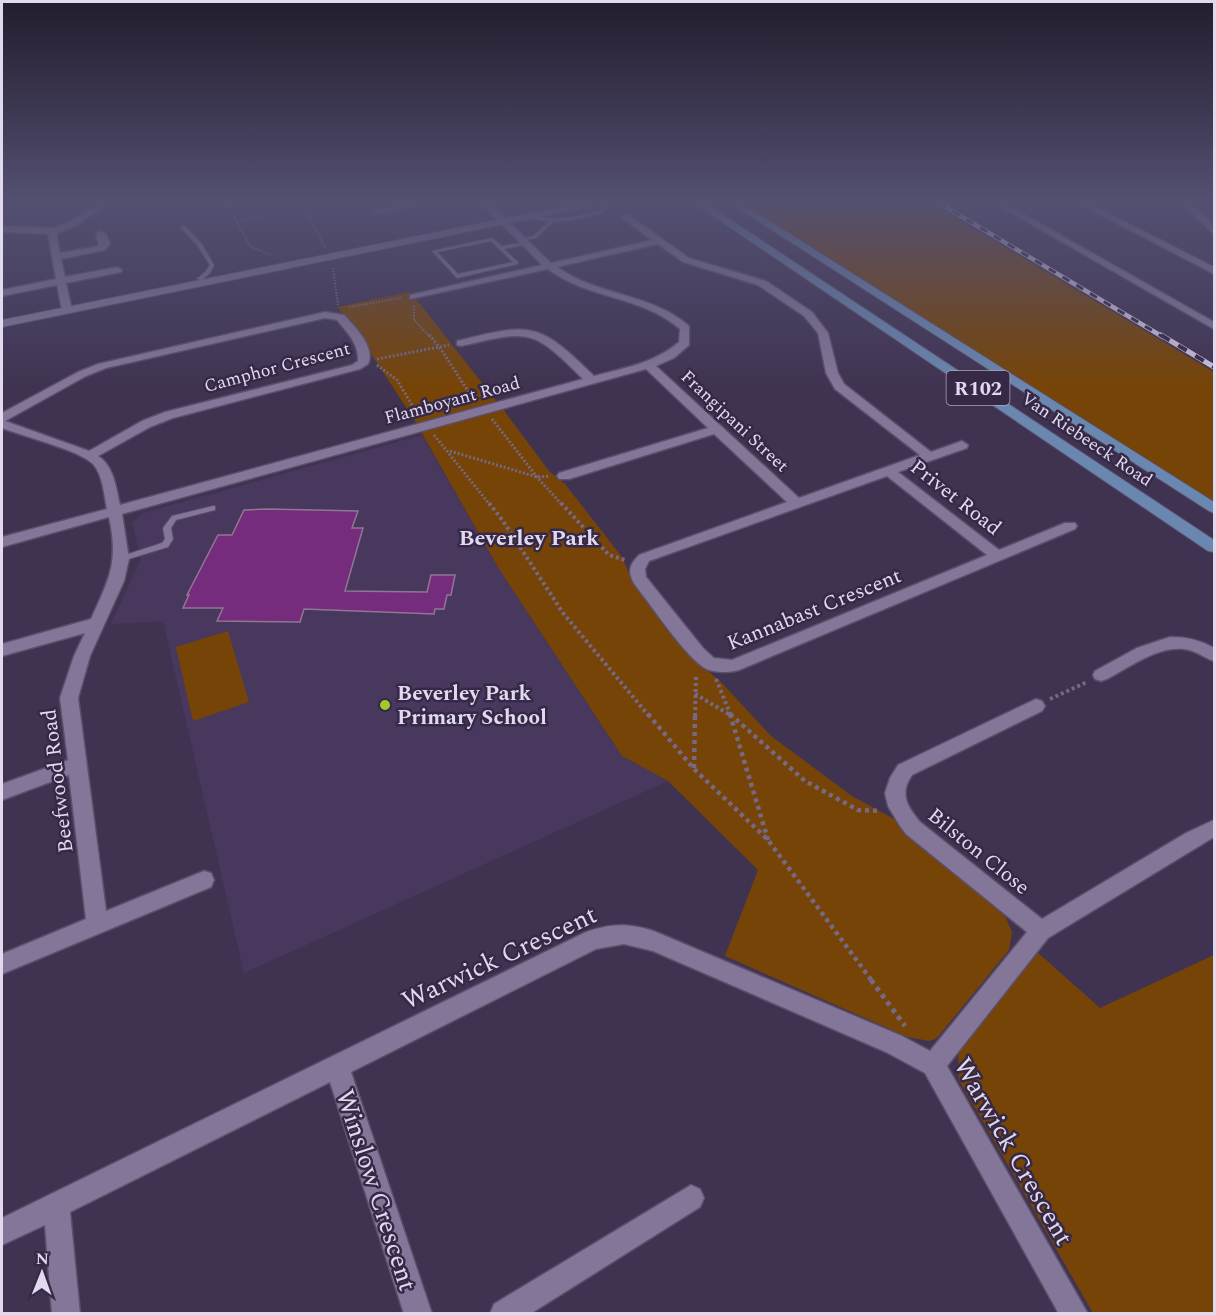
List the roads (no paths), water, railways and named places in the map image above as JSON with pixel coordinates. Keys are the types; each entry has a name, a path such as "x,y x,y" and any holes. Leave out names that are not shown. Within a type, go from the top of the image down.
{"main road":[{"name":"Van Riebeeck Road","path":"793,264 1215,547"},
{"name":"Van Riebeeck Road","path":"833,264 1215,508"},
{"path":"933,357 966,349"}],"street":[{"path":"57,264 67,310"},
{"path":"2,324 290,264"},
{"path":"414,297 547,264"},
{"name":"Flamboyant Road","path":"2,542 648,365 670,356 685,343 685,328 680,322 656,310 585,287 570,280 549,264"},
{"path":"696,264 739,274 762,283 808,314 823,333 832,374 840,386 930,457"},
{"path":"1107,264 1215,326"},
{"path":"2,290 60,282 117,270"},
{"name":"Camphor Crescent","path":"2,418 82,374 102,366 142,355 325,315 340,317 354,334 365,354 364,362 340,372 158,419 89,456"},
{"path":"461,343 506,332 537,333 555,344 591,380"},
{"name":"Frangipani Street","path":"648,365 796,503"},
{"path":"2,424 89,456"},
{"path":"564,476 716,429"},
{"path":"796,503 962,445"},
{"name":"Beefwood Road","path":"89,456 105,471 120,534 122,559 116,581 82,656 69,698 98,924"},
{"name":"Privet Road","path":"888,471 998,556"},
{"name":"Kannabast Crescent","path":"796,503 645,558 638,565 636,572 640,582 697,652 710,664 733,666 748,662 1070,526"},
{"path":"2,650 98,623"},
{"path":"1101,675 1164,642 1182,642 1215,655"},
{"name":"Bilston Close","path":"1036,706 905,770 896,781 894,794 900,811 913,828 1041,931"},
{"path":"2,792 77,764"},
{"path":"933,1065 1041,931 1215,828"},
{"path":"2,964 204,880"},
{"name":"Warwick Crescent","path":"2,1232 592,940 611,933 631,933 894,1044 933,1065 1074,1314"},
{"name":"Winslow Crescent","path":"337,1066 418,1314"},
{"path":"504,1314 691,1198"},
{"path":"56,1205 66,1314"}],"lane":[{"path":"200,279 208,272 212,264"},
{"path":"446,264 457,276 510,264"},
{"path":"122,559 165,545 169,539 167,528 174,518 213,508"}],"railway":[{"path":"1042,264 1163,337"},
{"path":"1161,335 1214,367"}],"place":[{"name":"Beverley Park Primary School","path":"385,705"}],"district":[{"name":"Beverley Park","path":"529,537"}]}
